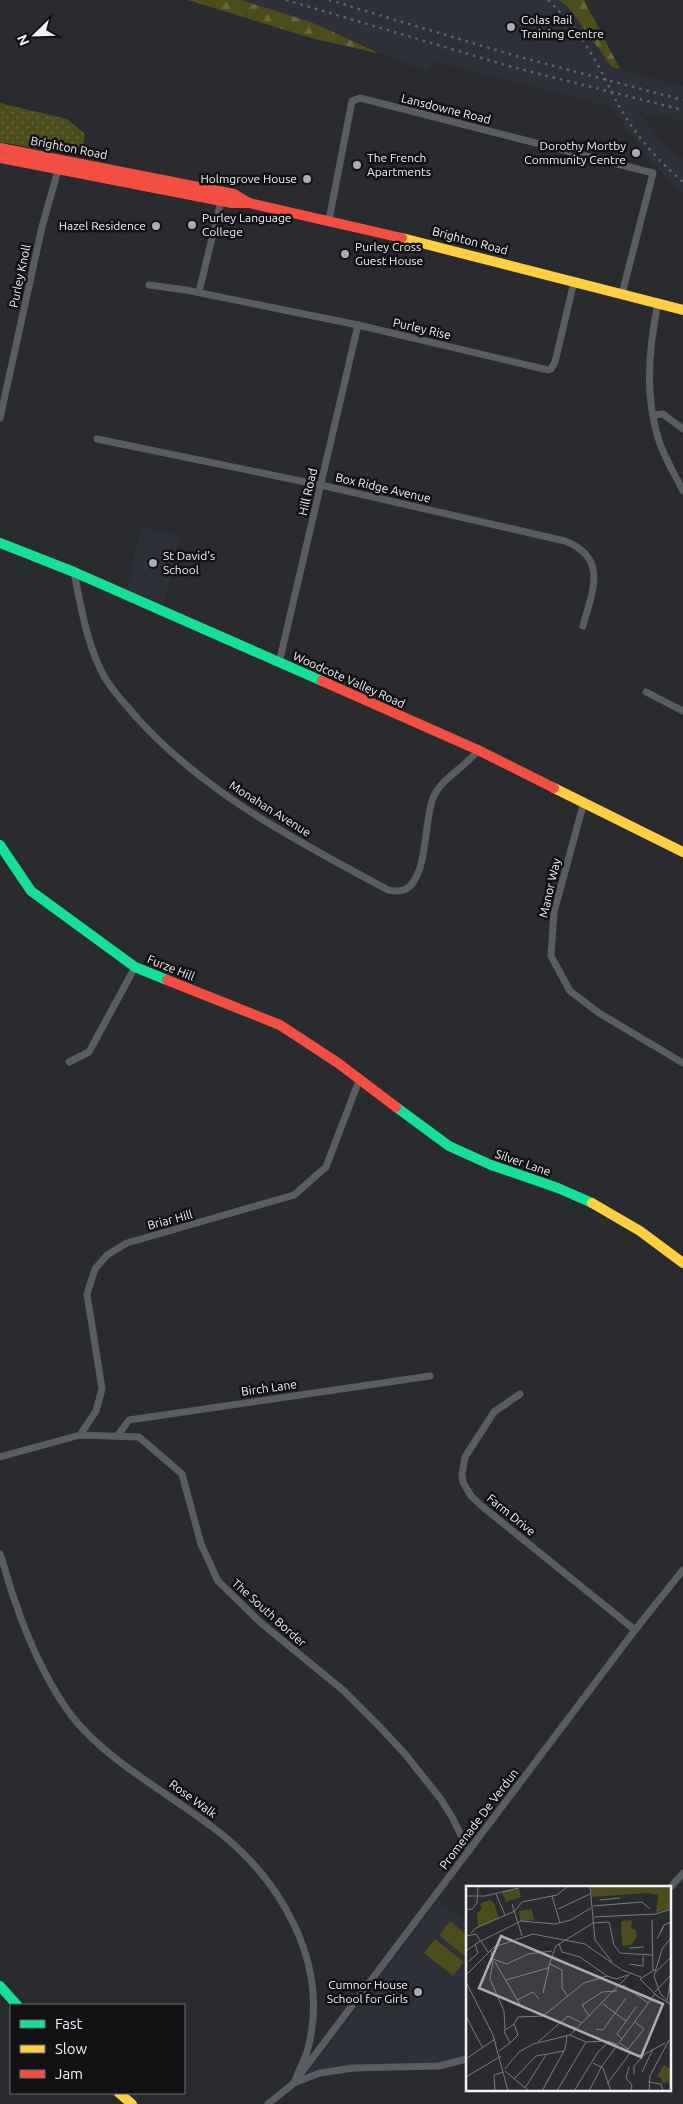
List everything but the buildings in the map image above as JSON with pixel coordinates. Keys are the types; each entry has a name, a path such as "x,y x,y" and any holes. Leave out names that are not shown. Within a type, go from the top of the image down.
{"main road":[{"name":"Brighton Road","path":"0,148 234,194 248,203"},
{"name":"Brighton Road","path":"0,158 221,201 248,203 328,220 683,310"},
{"name":"Woodcote Valley Road","path":"0,543 74,572 478,750 683,852"},
{"name":"Furze Hill","path":"0,845 32,892 135,967 280,1025 360,1078"},
{"name":"Silver Lane","path":"360,1078 386,1100 449,1146 491,1165 558,1188 602,1207 640,1231 683,1263"},
{"path":"0,1986 16,2004"},
{"path":"120,2094 132,2104"}],"street":[{"name":"Lansdowne Road","path":"328,220 352,101 357,99 653,172 622,294"},
{"name":"Purley Knoll","path":"0,418 42,227 58,170"},
{"path":"199,292 221,201"},
{"name":"Purley Rise","path":"149,284 199,292 358,325 544,369 551,369 555,362 574,282"},
{"path":"658,303 652,330 650,368 653,415 661,447 683,491"},
{"name":"Hill Road","path":"279,663 358,325"},
{"path":"653,415 663,414 683,428"},
{"name":"Box Ridge Avenue","path":"98,439 320,486 573,544 585,554 594,571 594,586 583,626"},
{"name":"Monahan Avenue","path":"74,572 89,638 105,678 153,735 182,762 224,795 290,836 388,890 394,892 407,889 415,879 420,866 433,798 439,787 470,761 478,750"},
{"path":"646,692 683,711"},
{"name":"Manor Way","path":"584,802 554,912 551,956 570,992 599,1013 683,1063"},
{"path":"69,1062 89,1052 135,967"},
{"name":"Briar Hill","path":"80,1435 96,1411 102,1389 87,1294 95,1269 107,1255 127,1243 294,1195 326,1167 360,1078"},
{"name":"Birch Lane","path":"118,1435 129,1420 430,1376"},
{"name":"Farm Drive","path":"520,1394 494,1412 465,1457 462,1474 466,1490 483,1507 635,1630"},
{"name":"The South Border","path":"0,1457 80,1435 139,1437 182,1474 201,1544 218,1581 260,1622 344,1691 379,1726 436,1792 452,1816 469,1851"},
{"name":"Rose Walk","path":"0,1554 30,1641 56,1690 81,1727 103,1747 213,1827 233,1845 264,1877 293,1921 302,1941 313,1998 311,2028 306,2052 294,2083"},
{"name":"Promenade De Verdun","path":"294,2083 635,1630 683,1570"},
{"path":"670,1888 683,1872"},
{"path":"268,2104 294,2083 320,2073 353,2068 439,2066 466,2059"}],"shaded area":[{"path":"241,0 559,0 568,7 612,67 683,86 683,121 638,112 666,144 683,159 683,193 656,168 611,107 435,62 427,73 311,22"},
{"name":"St David's School","path":"141,525 180,537 164,605 127,589"},
{"name":"Cumnor House School for Girls","path":"438,1900 466,1922 466,2060 304,2078"}],"green space":[{"path":"188,0 241,0 311,22 381,54 311,38"},
{"path":"559,0 584,0 620,69 612,67 568,7"},
{"path":"0,103 67,119 85,134 82,152 39,149 0,142"},
{"path":"450,1921 466,1934 466,1957 439,1935"},
{"path":"435,1939 464,1962 453,1976 424,1953"}],"railway":[{"path":"286,0 512,67 683,110"},
{"path":"329,0 516,56 683,100"},
{"path":"548,0 564,16 584,42 621,110 641,139 683,182"}],"traffic: fast":[{"path":"0,543 74,572 322,681"},
{"path":"0,845 31,891 135,967 167,980"},
{"path":"396,1107 449,1146 491,1165 558,1188 592,1203"},
{"path":"0,1986 16,2004"}],"traffic: slow":[{"path":"402,238 683,310"},
{"path":"554,788 683,852"},
{"path":"592,1203 640,1231 683,1263"},
{"path":"120,2094 132,2104"}],"traffic: jam":[{"path":"0,148 234,194 249,203"},
{"path":"0,158 232,203 249,203 402,238"},
{"path":"322,681 478,750 554,788"},
{"path":"167,980 280,1025 338,1063 396,1107"}],"place":[{"name":"Colas Rail Training Centre","path":"511,27"},
{"name":"Dorothy Mortby Community Centre","path":"636,153"},
{"name":"The French Apartments","path":"357,165"},
{"name":"Holmgrove House","path":"307,179"},
{"name":"Purley Language College","path":"192,225"},
{"name":"Hazel Residence","path":"156,226"},
{"name":"Purley Cross Guest House","path":"345,254"},
{"name":"St David's School","path":"153,563"},
{"name":"Cumnor House School for Girls","path":"418,1992"}]}
